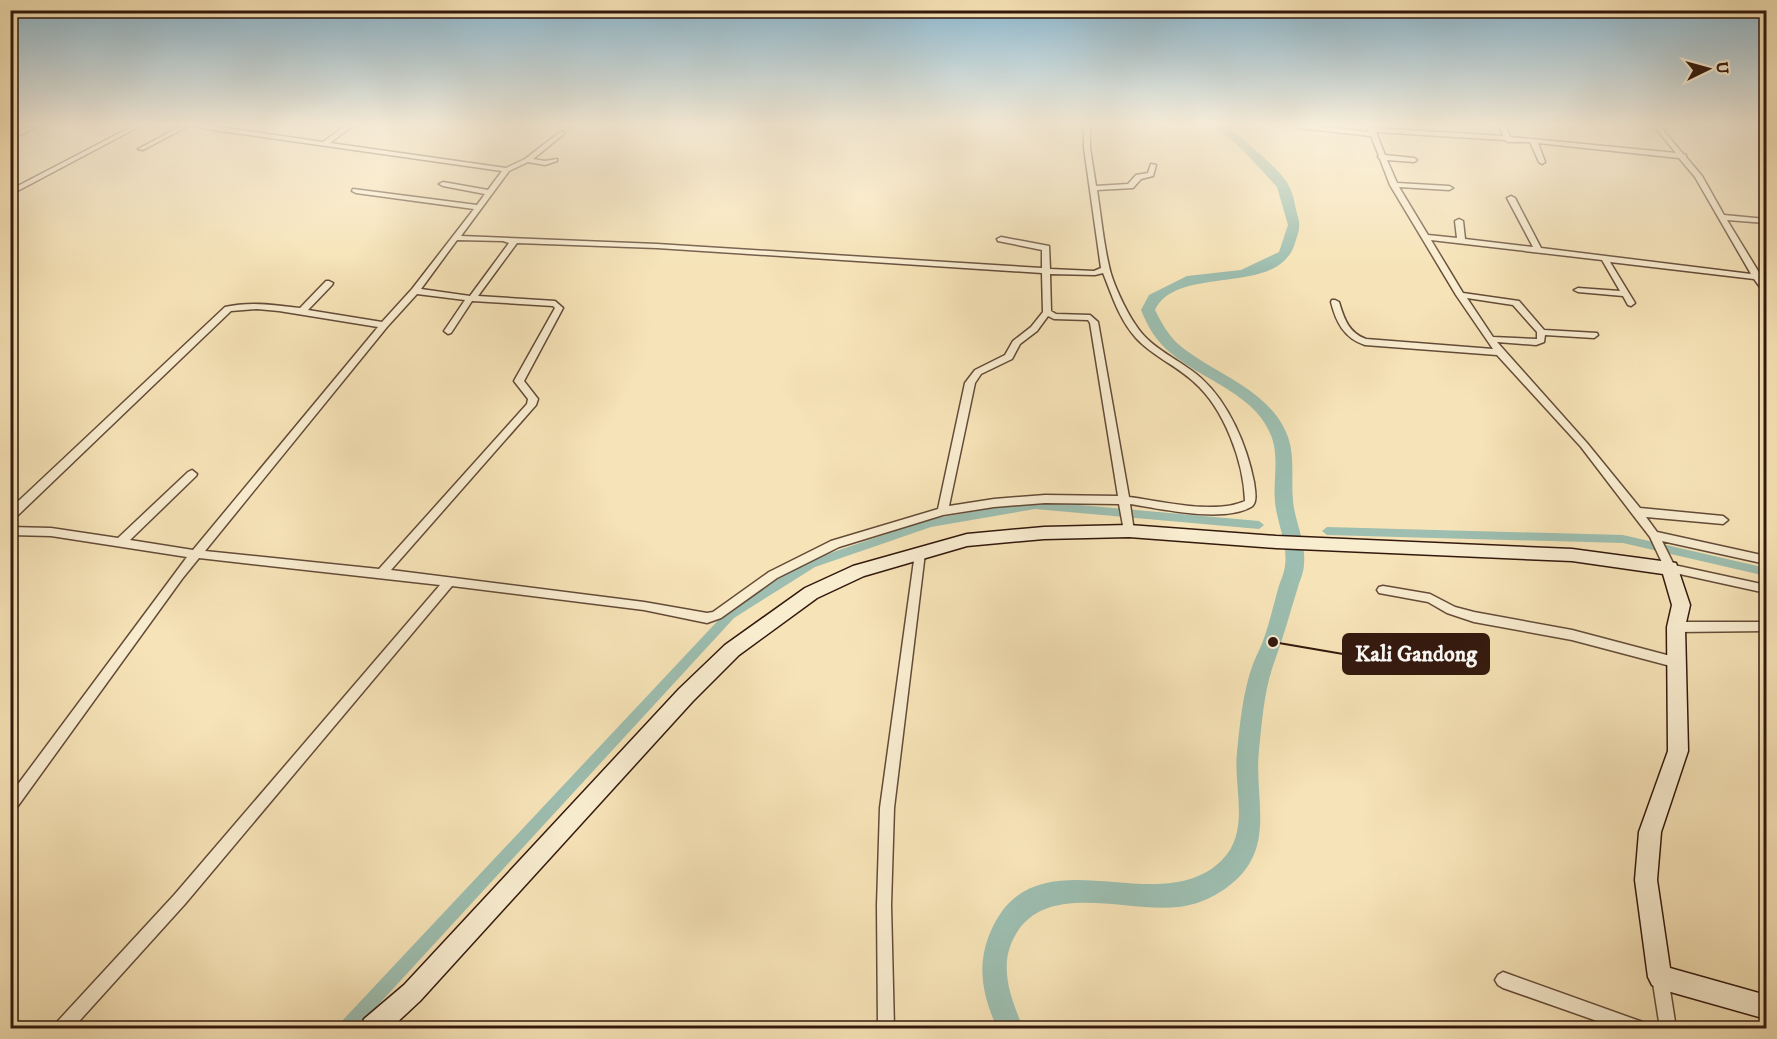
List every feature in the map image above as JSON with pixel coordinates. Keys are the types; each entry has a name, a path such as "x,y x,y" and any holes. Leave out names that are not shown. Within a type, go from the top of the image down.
{"street":[{"path":"10,193 45,174"},
{"path":"10,806 195,554 384,325 415,291 503,174"},
{"path":"10,531 51,532 195,554 382,573 644,606 712,617 773,575 836,544 943,511 993,503 1045,499 1231,511 1250,503 1251,492 1235,436 1218,402 1198,381 1152,350 1136,333 1105,269 1092,174"},
{"path":"1094,188 1130,186 1139,177 1151,174"},
{"path":"1389,174 1428,237 1460,295 1490,339 1584,445 1637,512 1656,539 1679,591 1681,605 1676,627 1678,751 1650,832 1646,880 1668,1029"},
{"path":"1696,174 1724,217 1757,277 1767,289"},
{"path":"443,184 489,192"},
{"path":"1394,185 1449,188"},
{"path":"356,191 479,207"},
{"path":"1511,198 1538,250"},
{"path":"1724,217 1767,221"},
{"path":"1459,221 1461,241"},
{"path":"1428,237 1757,277"},
{"path":"457,238 649,246 1046,272 1095,273 1105,269"},
{"path":"943,511 969,383 978,372 1009,357 1016,344 1034,329 1047,312 1046,248 1001,239"},
{"path":"448,331 513,246 512,240"},
{"path":"1604,258 1631,303"},
{"path":"301,312 329,283"},
{"path":"1578,290 1625,294"},
{"path":"382,573 533,402 519,381 559,310 558,306 415,291"},
{"path":"1460,295 1516,303 1541,332 1541,340 1536,342 1490,339"},
{"path":"1335,302 1340,322 1346,331 1357,340 1500,352"},
{"path":"10,516 224,312 242,305 384,325"},
{"path":"1047,312 1054,316 1090,318 1094,322 1128,528"},
{"path":"1541,332 1594,335"},
{"path":"121,542 192,474"},
{"path":"1637,512 1723,520"},
{"path":"373,1029 412,993 686,695 732,650 811,593 859,571 967,540 1128,528 1276,542 1572,555 1668,564 1767,589"},
{"path":"1656,539 1767,560"},
{"path":"885,1029 887,808 920,553"},
{"path":"63,1029 180,899 449,582"},
{"path":"1383,590 1430,597 1451,610 1474,617 1572,635 1678,663"},
{"path":"1676,627 1767,627"},
{"path":"1660,977 1767,1007"},
{"path":"1503,980 1637,1029"}],"waterway":[{"path":"1010,1028 997,996 994,977 995,957 1004,929 1030,901 1056,893 1086,891 1149,896 1179,895 1207,887 1230,869 1245,850 1250,825 1247,763 1256,695 1260,674 1275,635 1295,565 1284,501 1283,449 1277,430 1257,405 1241,392 1186,358 1157,329 1148,310 1154,298 1192,279 1244,274 1277,260 1285,254 1294,225 1283,186 1272,174"},
{"path":"347,1028 730,615 811,564 930,523 1035,505 1259,525"},
{"path":"1327,531 1623,539 1766,572"}],"place":[{"name":"Kali Gandong","path":"1273,642"}]}
